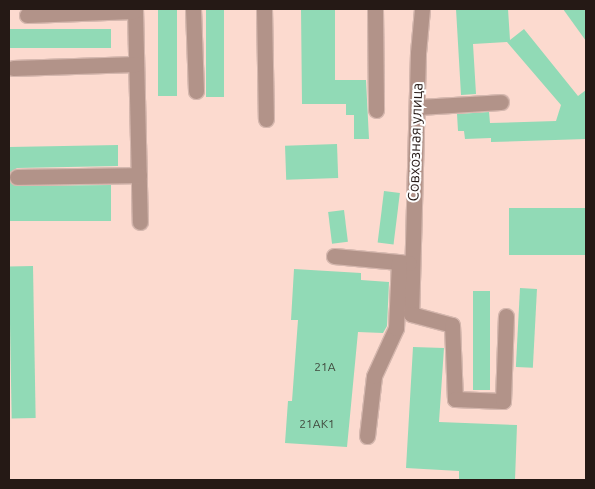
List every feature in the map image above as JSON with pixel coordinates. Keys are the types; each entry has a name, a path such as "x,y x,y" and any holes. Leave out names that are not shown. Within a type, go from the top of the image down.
{"street":[{"path":"193,9 196,91"},
{"path":"264,9 266,119"},
{"path":"375,9 376,110"},
{"name":"Совхозная улица","path":"406,267 418,107 422,9"},
{"path":"27,15 135,10 140,222"},
{"path":"13,68 136,64"},
{"path":"418,107 501,102"},
{"path":"18,177 139,175"},
{"path":"334,256 406,267"},
{"path":"406,267 411,314 452,325 455,399 504,401 506,316"},
{"path":"367,436 374,376 396,328 406,267"}],"building":[{"path":"158,9 177,9 177,96 158,96"},
{"path":"206,9 224,9 224,97 206,97"},
{"path":"301,9 335,9 335,80 366,80 369,139 354,139 354,115 346,115 346,104 302,104"},
{"path":"456,9 508,9 510,40 524,29 578,96 586,90 586,139 491,142 491,138 465,139 464,131 458,131 457,114 489,112 490,123 556,121 561,105 507,42 473,44 476,94 461,95"},
{"path":"563,9 586,9 586,41"},
{"path":"9,29 111,29 111,48 9,48"},
{"path":"337,144 338,178 286,180 285,146"},
{"path":"118,145 118,166 17,168 9,173 9,147"},
{"path":"9,181 17,186 111,185 111,221 9,221"},
{"path":"384,191 400,193 394,245 378,243"},
{"path":"509,208 586,208 586,255 509,255"},
{"path":"344,210 348,242 332,244 328,212"},
{"path":"9,266 33,266 36,418 12,418"},
{"path":"294,269 361,273 361,280 389,282 387,326 383,333 358,332 347,447 285,443 288,401 292,401 298,320 291,320"},
{"path":"520,288 537,289 533,368 516,367"},
{"path":"473,291 490,291 490,390 473,390"},
{"path":"413,347 444,348 439,422 517,425 515,480 459,480 459,471 406,468"}]}
